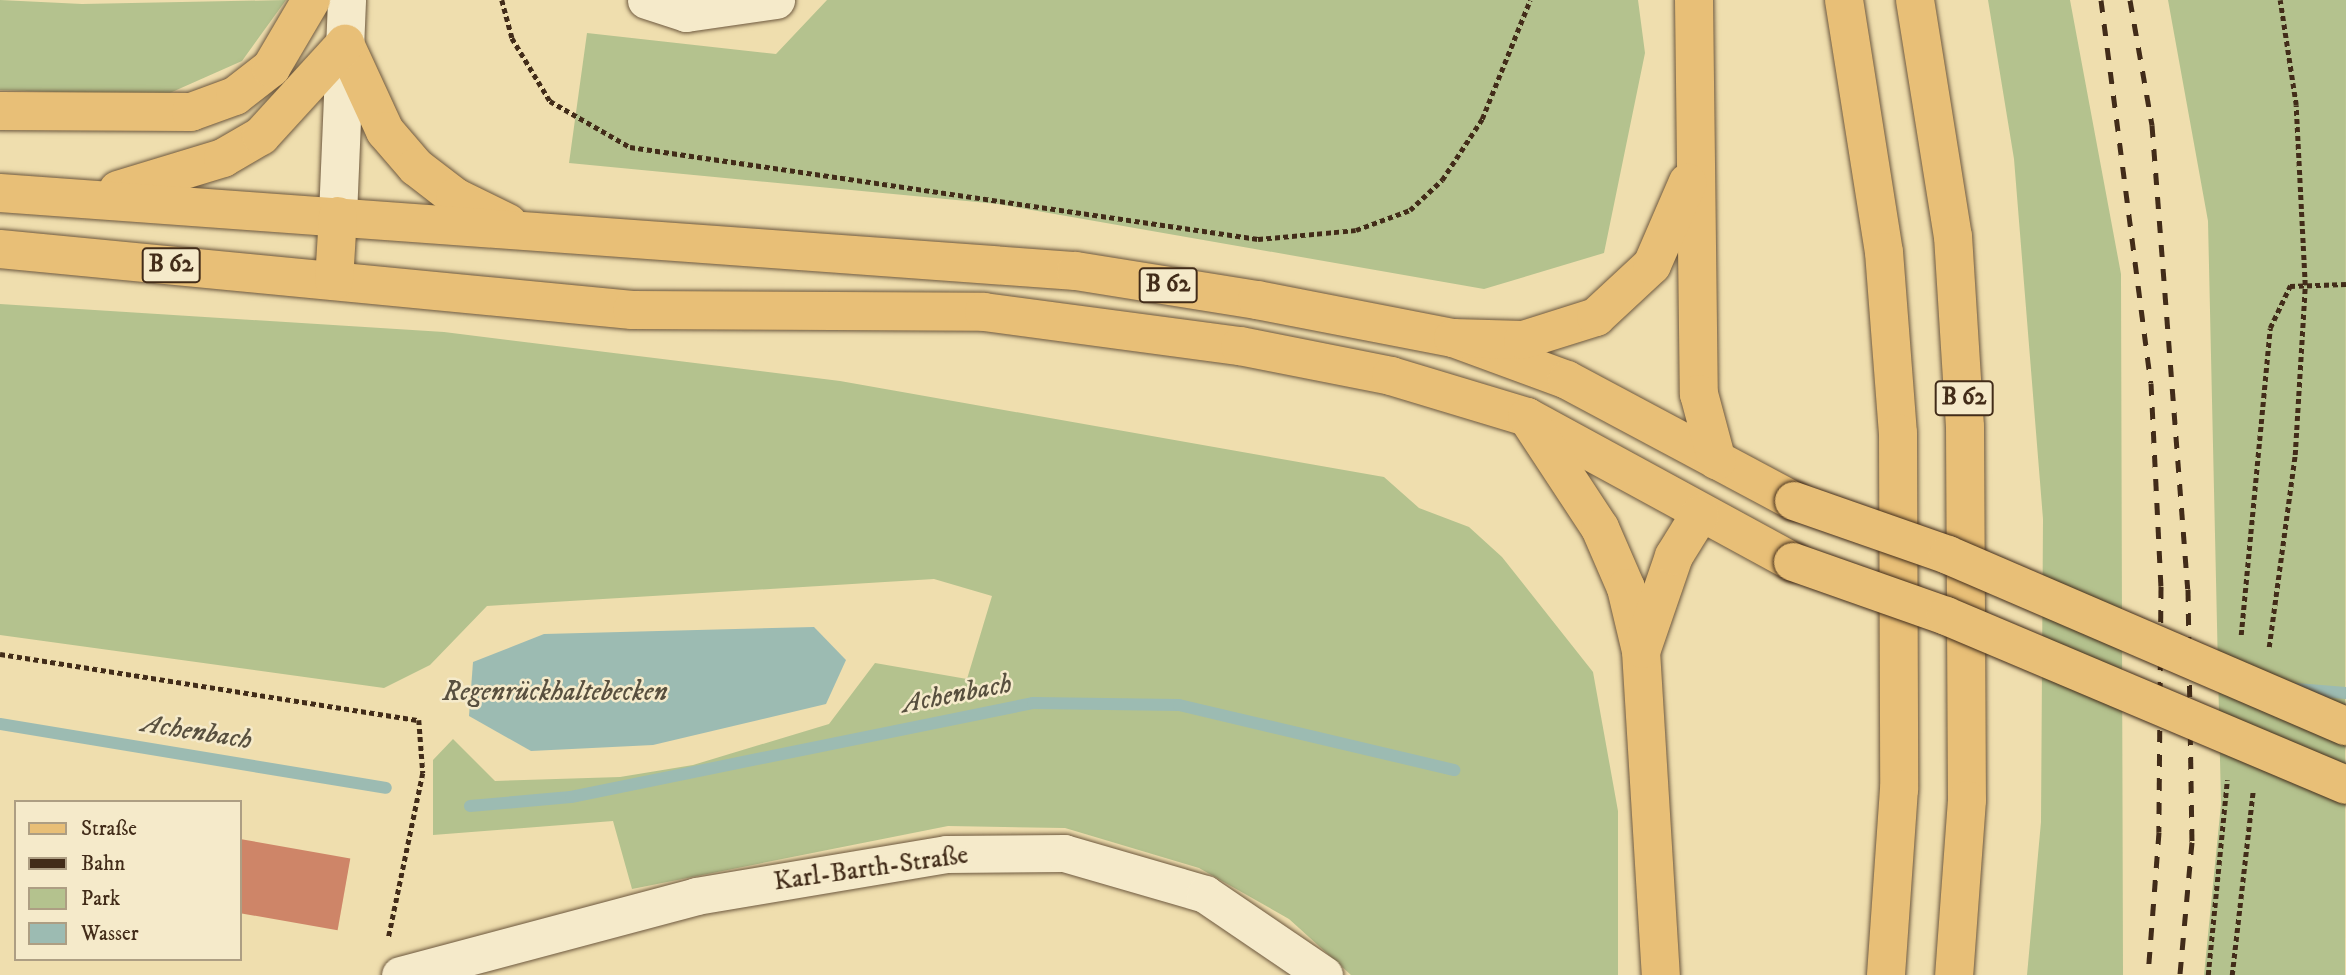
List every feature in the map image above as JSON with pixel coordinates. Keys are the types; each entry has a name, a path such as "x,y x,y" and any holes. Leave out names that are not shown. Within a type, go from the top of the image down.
{"main road":[{"path":"0,111 191,112 235,96 271,68 311,0"},
{"name":"B 62","path":"1694,0 1699,394 1717,461"},
{"name":"B 62","path":"1844,0 1884,252 1898,433 1900,776 1886,975"},
{"name":"B 62","path":"1915,0 1953,236 1965,427 1968,786 1954,975"},
{"path":"91,197 223,158 261,136 345,44 379,121 416,167 455,197 542,235"},
{"name":"B 62","path":"0,193 91,197 338,216 542,235 1076,271 1453,338 1522,340 1564,332 1596,317 1652,265 1695,164"},
{"path":"334,281 338,216"},
{"name":"B 62","path":"0,249 632,310 984,312 1254,349 1391,376 1527,417 1700,514 1793,562 1958,621 2346,785"},
{"name":"B 62","path":"1453,338 1567,380 1794,501 1948,555 2346,726"},
{"path":"1527,417 1600,528 1626,588 1641,650 1661,975"},
{"path":"1641,650 1674,556 1700,514 1717,461"}],"street":[{"path":"338,216 347,0"},
{"path":"646,0 687,13 776,0"},
{"name":"Karl-Barth-Straße","path":"393,962 696,896 946,854 1064,853 1205,894 1324,975"}],"path":[{"path":"502,0 512,38 550,101 630,147 1258,239 1356,230 1410,210 1442,180 1482,119 1530,0"},
{"path":"2267,658 2295,454 2305,285 2296,104 2280,0"},
{"path":"2257,466 2270,328 2285,291 2305,285 2346,284"},
{"path":"0,654 419,720 423,773 393,962"},
{"path":"2232,975 2254,782"}],"green space":[{"path":"0,0 82,4 286,0 242,61 163,96 0,90"},
{"path":"827,0 1638,0 1645,53 1604,253 1484,289 998,204 569,163 587,33 776,54"},
{"path":"1988,0 2070,0 2121,274 2123,975 2027,975 2041,822 2043,519 2014,159"},
{"path":"2168,0 2346,0 2345,975 2204,975 2221,804 2208,221"},
{"path":"0,304 444,332 840,381 1384,477 1419,508 1469,527 1502,557 1593,672 1618,811 1618,975 1351,975 1289,919 1199,868 1065,828 948,826 632,889 613,821 433,835 433,760 453,739 495,781 620,777 693,765 829,724 875,663 967,679 992,596 934,579 487,606 430,665 384,688 0,635"}],"water":[{"name":"Regenrückhaltebecken","path":"814,627 846,660 826,704 653,745 531,751 469,716 473,662 544,634"}],"building":[{"path":"242,839 350,858 338,930 242,913"}],"waterway":[{"name":"Achenbach","path":"2296,689 2346,693"},
{"name":"Achenbach","path":"470,806 571,797 1033,703 1179,705 1454,770"},
{"name":"Achenbach","path":"0,724 386,788"}],"railway":[{"path":"2101,0 2151,383 2161,586 2159,832 2148,975"},
{"path":"2130,0 2152,125 2188,589 2192,842 2180,975"}]}
